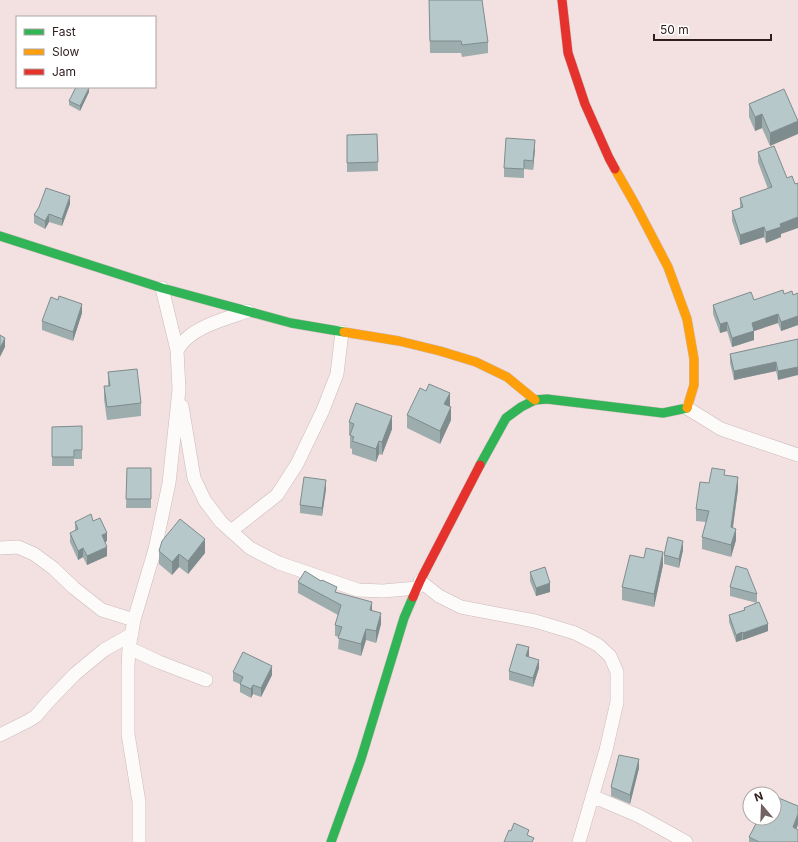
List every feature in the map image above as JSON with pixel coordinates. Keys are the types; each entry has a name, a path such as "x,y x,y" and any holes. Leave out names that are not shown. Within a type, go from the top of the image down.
{"street":[{"path":"562,0 568,53 585,104 609,158 668,267 687,318 694,360 694,385 687,408"},
{"path":"0,236 162,288 248,311 291,322 400,341 476,362 508,377 535,400"},
{"path":"162,288 177,350 179,390 194,478 205,501 221,522 250,548 279,563 358,590 383,591 418,585 461,607 535,621 574,633 598,645 610,656 617,672 617,702 606,750 579,842"},
{"path":"177,350 186,339 199,329 220,320 248,311"},
{"path":"232,531 277,495 297,464 323,410 337,374 342,332"},
{"path":"139,842 139,802 128,734 128,667 134,620 155,549 169,483 179,390"},
{"path":"331,842 361,759 404,618 418,585 466,491 506,418 520,407 535,400 547,399 663,413 687,408 721,429 798,455"},
{"path":"0,548 18,547 34,554 53,568 74,588 102,610 134,620"},
{"path":"0,735 36,716 75,674 104,650 132,634"},
{"path":"130,648 159,662 206,680"},
{"path":"592,796 639,816 686,842"}],"building":[{"path":"429,0 482,0 488,42 462,45 461,41 430,41"},
{"path":"76,88 89,88 80,106 69,101"},
{"path":"784,89 798,121 770,133 762,114 755,117 749,104"},
{"path":"377,134 378,162 347,163 347,135"},
{"path":"506,138 535,140 533,161 524,160 524,169 504,168"},
{"path":"774,146 787,178 792,176 795,184 798,183 798,217 780,224 781,227 766,232 764,227 740,235 732,211 743,207 740,198 772,187 758,152"},
{"path":"46,188 70,196 62,219 49,214 45,221 34,215 39,207"},
{"path":"783,290 784,294 792,291 793,295 798,293 798,316 781,322 778,314 752,323 754,331 732,338 727,322 720,324 713,305 751,292 754,300"},
{"path":"59,296 82,304 73,332 42,321 51,297 58,300"},
{"path":"0,335 5,338 0,348"},
{"path":"798,339 798,367 778,371 776,362 734,371 730,354"},
{"path":"137,369 141,403 107,407 104,386 110,386 108,372"},
{"path":"429,384 450,393 444,404 451,407 440,431 407,415 420,388 426,391"},
{"path":"356,403 392,416 382,442 379,441 376,449 352,441 354,437 350,435 354,424 349,422"},
{"path":"82,426 82,450 74,450 74,457 52,457 52,427"},
{"path":"127,468 151,468 151,499 126,499"},
{"path":"712,468 725,470 724,475 738,477 731,527 736,529 731,545 702,537 709,511 696,509 700,482 709,483"},
{"path":"304,477 326,480 322,508 300,505"},
{"path":"91,514 93,521 100,518 107,533 102,535 107,547 87,556 83,548 78,551 70,533 78,529 75,522"},
{"path":"180,519 205,539 188,561 179,554 172,562 159,551 162,541"},
{"path":"668,537 683,541 679,559 664,555"},
{"path":"646,548 663,552 654,594 622,587 630,555 644,558"},
{"path":"736,566 747,569 757,594 730,587"},
{"path":"545,567 550,583 536,588 530,572"},
{"path":"305,571 321,581 322,580 337,587 335,592 372,602 370,610 381,613 376,631 366,629 361,644 338,638 342,627 335,625 341,605 298,582"},
{"path":"759,602 768,624 736,635 729,615 745,610 744,608"},
{"path":"517,644 529,647 526,656 539,660 533,678 509,671"},
{"path":"243,652 272,666 261,688 253,685 251,689 240,684 243,677 233,672"},
{"path":"619,755 639,759 630,795 611,787"},
{"path":"782,799 798,806 798,814 793,827 798,830 798,842 759,842 749,837 755,826 782,826"},
{"path":"514,823 529,830 527,835 534,838 532,842 504,842"}],"traffic: fast":[{"path":"0,236 162,288 291,323 344,332"},
{"path":"480,465 506,418 521,407 535,400 547,399 663,413 687,408"},
{"path":"331,842 361,759 404,618 413,597"}],"traffic: slow":[{"path":"615,169 668,267 687,319 694,359 694,385 687,408"},
{"path":"344,332 399,341 476,362 507,377 535,400"}],"traffic: jam":[{"path":"562,0 568,53 585,104 615,169"},
{"path":"413,597 480,465"}]}
